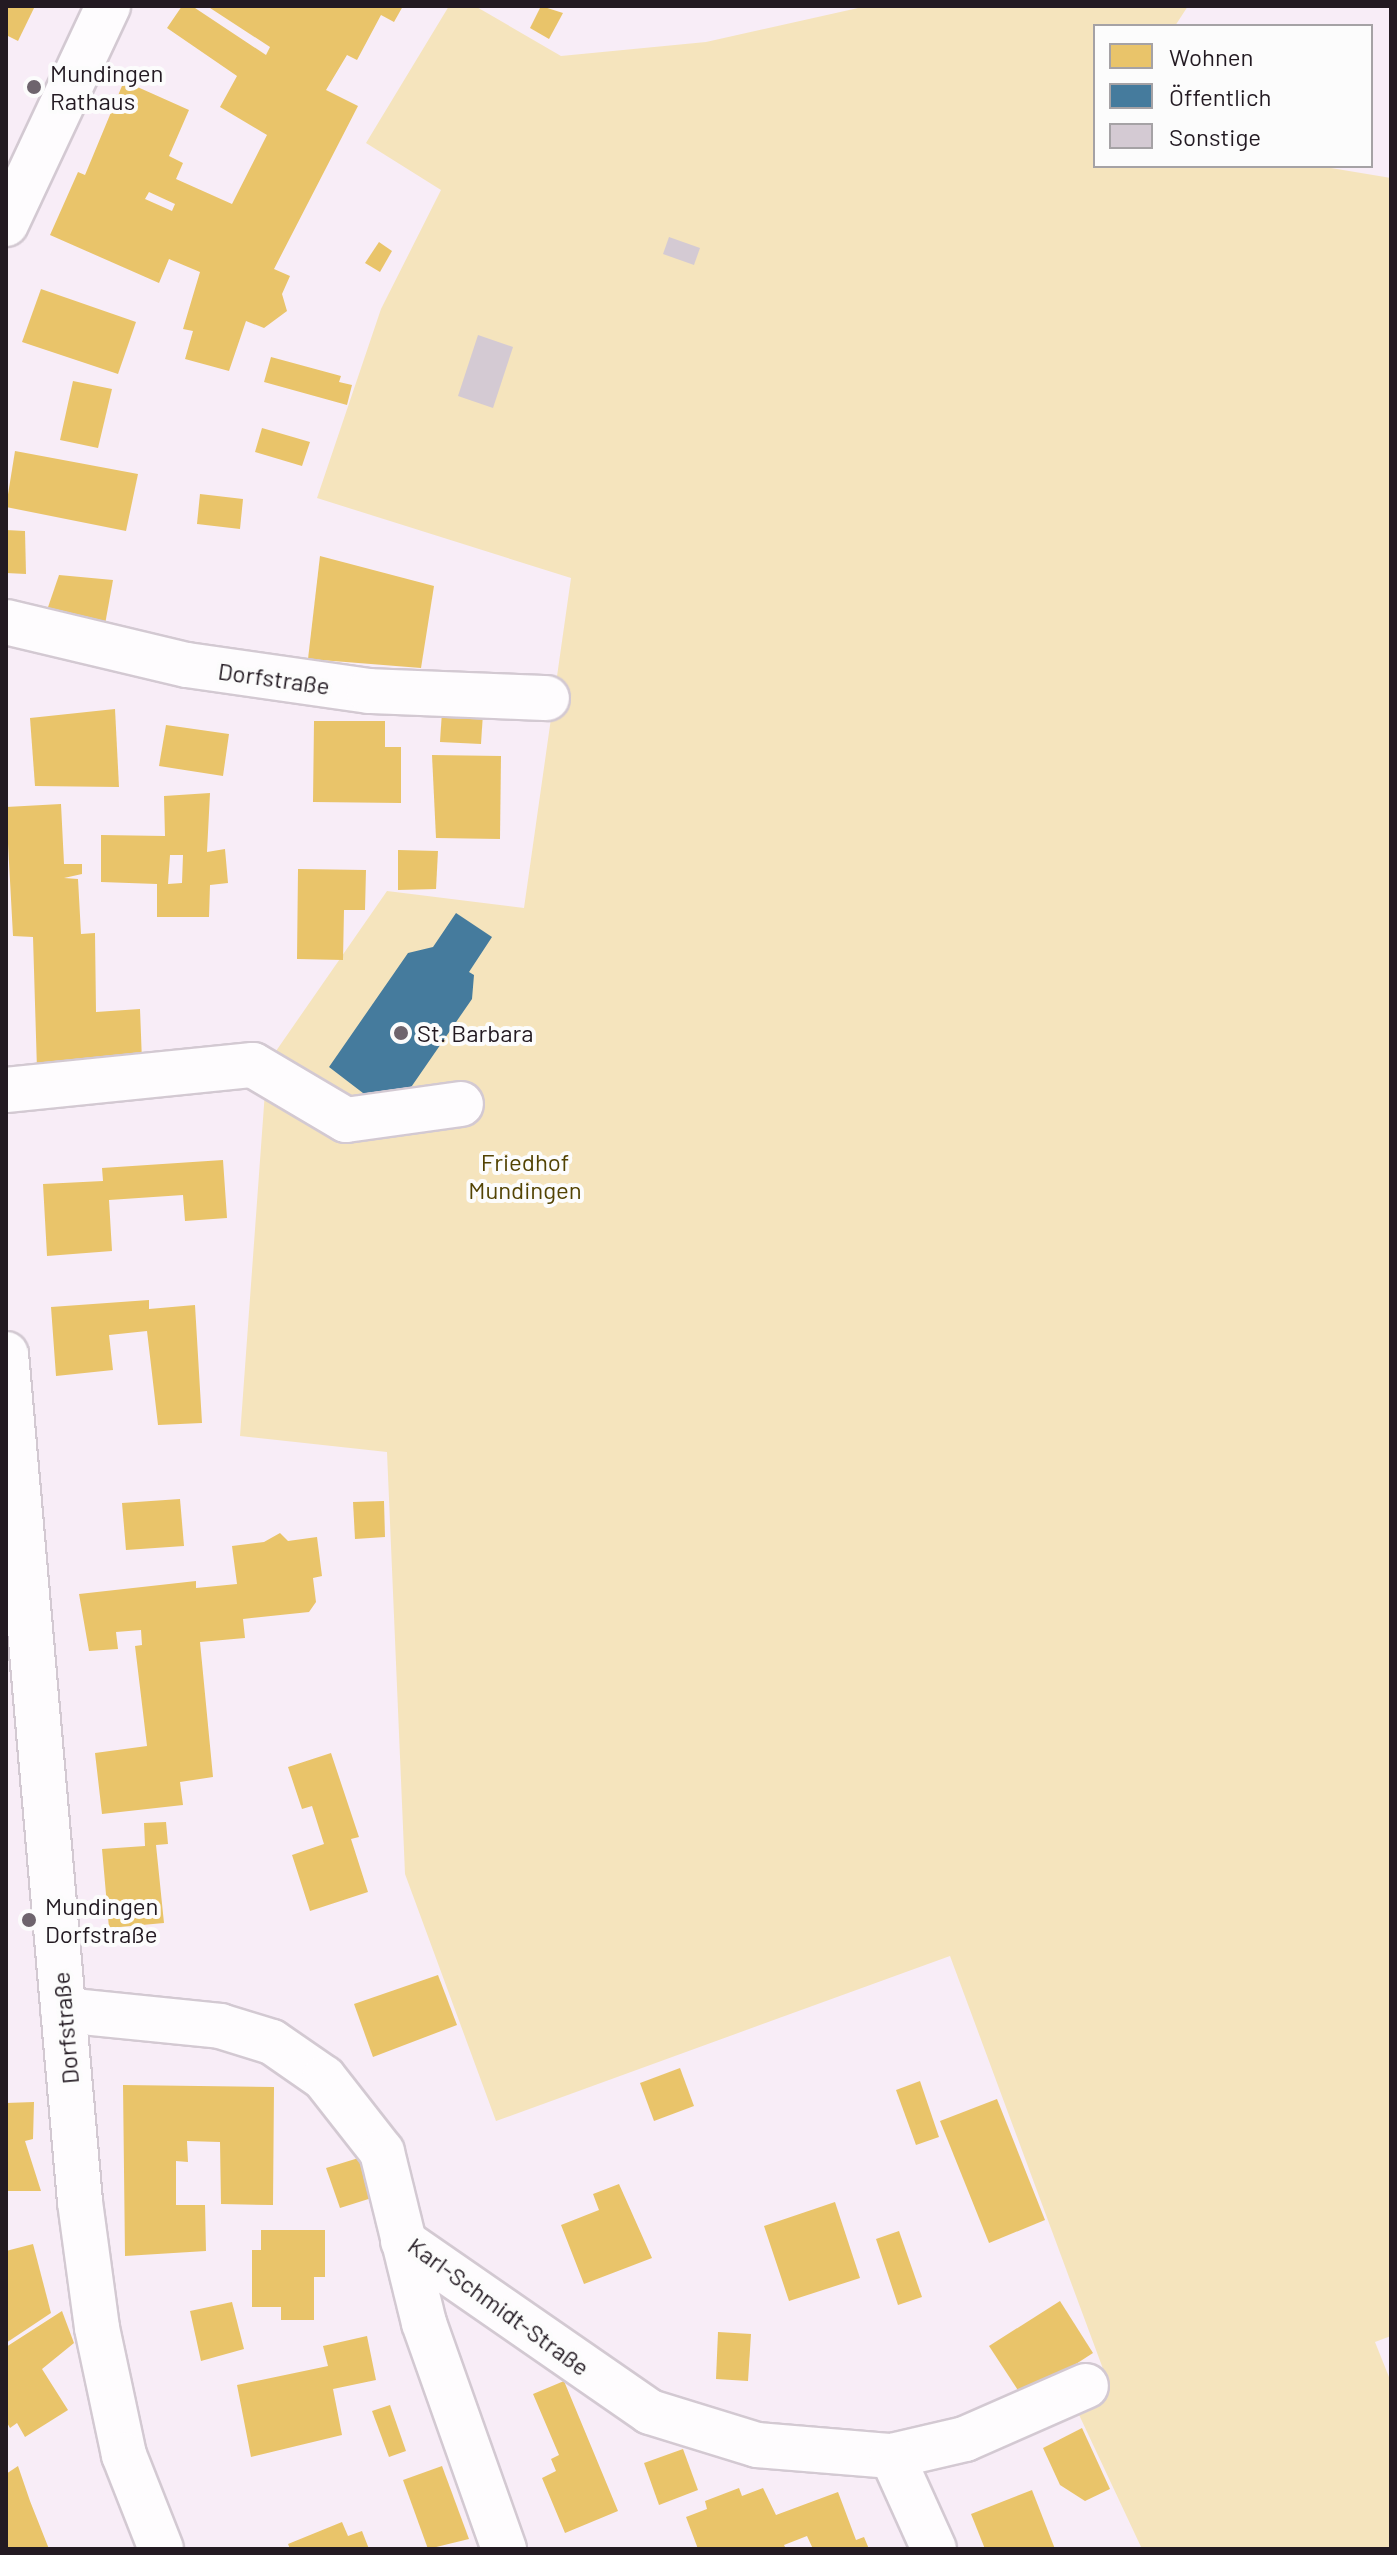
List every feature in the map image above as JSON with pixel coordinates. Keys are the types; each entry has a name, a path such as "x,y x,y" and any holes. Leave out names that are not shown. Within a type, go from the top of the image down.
{"street":[{"path":"6,224 108,6"},
{"name":"Dorfstraße","path":"6,622 187,665 354,689 547,698"},
{"path":"6,1090 253,1065 346,1120 461,1104"},
{"name":"Dorfstraße","path":"6,1354 21,1686 63,2010 97,2328 124,2455 161,2549"},
{"name":"Karl-Schmidt-Straße","path":"63,2010 220,2026 272,2042 324,2078 382,2152 403,2241 650,2412 757,2445 892,2456 965,2439 1086,2386"},
{"path":"403,2241 424,2323 504,2549"},
{"path":"892,2456 934,2549"}],"green space":[{"name":"Friedhof Mundingen","path":"449,6 475,6 561,56 706,42 867,6 1188,6 1176,24 1093,24 1093,168 1331,168 1391,178 1391,2336 1375,2342 1391,2382 1391,2549 1142,2549 1073,2402 1109,2385 950,1956 496,2121 405,1874 387,1452 240,1436 267,1064 387,891 524,908 571,578 317,498 381,309 441,190 366,143"}],"building: Wohnen":[{"path":"6,6 35,6 18,41 6,35"},
{"path":"182,6 192,6 266,55 270,47 207,6 403,6 394,22 381,15 357,60 347,55 326,90 358,106 274,269 290,276 282,294 287,311 264,328 246,321 229,371 185,359 193,331 183,329 200,272 169,259 159,283 50,235 78,172 85,175 124,81 189,110 169,156 183,163 176,179 232,204 267,135 220,107 237,76 167,28","holes":["149,192 175,204 172,211 145,199"]},
{"path":"541,6 563,13 549,39 530,28"},
{"path":"379,242 392,251 380,272 365,263"},
{"path":"41,289 136,322 118,374 22,342"},
{"path":"271,357 341,376 339,382 352,385 347,405 264,382"},
{"path":"73,381 112,389 98,448 60,440"},
{"path":"262,428 310,442 302,466 255,452"},
{"path":"15,451 138,474 126,531 6,507"},
{"path":"200,494 243,499 240,529 197,524"},
{"path":"6,530 25,531 26,574 6,573"},
{"path":"320,556 434,586 421,668 308,659"},
{"path":"59,575 113,580 104,630 45,616"},
{"path":"115,709 119,787 35,786 30,718"},
{"path":"442,711 483,713 481,744 440,742"},
{"path":"314,721 385,721 385,747 401,747 401,803 313,802"},
{"path":"166,725 229,734 223,776 159,766"},
{"path":"432,755 501,756 500,839 436,838"},
{"path":"210,793 207,852 225,849 228,883 210,885 209,917 157,917 157,884 101,882 101,835 165,836 164,796","holes":["170,855 183,855 182,883 168,884"]},
{"path":"61,804 64,864 82,864 82,874 64,878 78,879 81,934 95,933 96,1012 140,1009 142,1061 37,1070 33,937 13,936 6,807"},
{"path":"398,850 438,851 436,889 398,890"},
{"path":"298,869 366,870 365,910 344,910 343,960 297,959"},
{"path":"223,1160 227,1218 185,1221 183,1195 109,1200 112,1251 47,1256 43,1184 103,1181 102,1168"},
{"path":"149,1300 149,1309 195,1305 202,1423 158,1425 147,1331 109,1335 113,1370 56,1376 51,1307"},
{"path":"180,1499 184,1546 126,1550 122,1503"},
{"path":"384,1501 385,1537 355,1539 353,1502"},
{"path":"280,1533 288,1541 317,1537 322,1576 313,1578 316,1602 309,1612 243,1619 245,1638 200,1642 213,1777 180,1782 183,1805 102,1814 95,1753 147,1746 135,1646 142,1645 141,1630 116,1632 118,1649 89,1651 79,1594 196,1581 196,1588 237,1584 232,1546 264,1542"},
{"path":"331,1753 359,1837 351,1839 368,1892 310,1911 292,1855 324,1844 312,1806 302,1809 288,1767"},
{"path":"166,1822 168,1844 156,1845 164,1923 109,1928 102,1849 145,1846 144,1823"},
{"path":"438,1975 457,2025 373,2057 354,2004"},
{"path":"680,2068 694,2106 654,2121 640,2083"},
{"path":"920,2081 939,2137 916,2145 896,2090"},
{"path":"123,2085 274,2087 273,2205 221,2204 220,2142 187,2141 188,2162 176,2161 176,2205 205,2205 206,2251 125,2256"},
{"path":"997,2099 1045,2220 989,2243 940,2121"},
{"path":"34,2102 33,2139 25,2141 41,2191 6,2191 6,2103"},
{"path":"365,2156 378,2196 340,2208 326,2168"},
{"path":"619,2184 652,2258 584,2284 561,2225 599,2210 593,2194"},
{"path":"835,2202 860,2278 789,2301 764,2226"},
{"path":"261,2230 325,2230 325,2277 314,2277 314,2320 281,2320 281,2307 252,2307 252,2250 261,2250"},
{"path":"899,2231 922,2297 898,2305 876,2239"},
{"path":"33,2244 51,2313 6,2343 6,2251"},
{"path":"1060,2301 1093,2353 1023,2398 989,2346"},
{"path":"232,2302 244,2349 201,2361 190,2311"},
{"path":"62,2311 74,2343 42,2369 68,2410 25,2437 17,2423 10,2428 6,2421 6,2347"},
{"path":"718,2332 751,2334 748,2381 716,2379"},
{"path":"367,2336 376,2380 333,2389 342,2435 251,2457 237,2385 328,2366 323,2346"},
{"path":"564,2381 618,2511 565,2533 542,2478 556,2471 551,2459 559,2455 533,2394"},
{"path":"390,2405 406,2451 389,2457 372,2411"},
{"path":"1082,2428 1110,2489 1085,2501 1060,2485 1043,2448"},
{"path":"683,2449 698,2490 659,2505 644,2463"},
{"path":"18,2466 49,2549 6,2549 6,2474"},
{"path":"442,2466 469,2539 428,2549 403,2480"},
{"path":"739,2488 742,2496 763,2488 776,2515 838,2492 856,2540 864,2537 869,2549 813,2549 807,2536 784,2545 786,2549 698,2549 686,2517 707,2509 705,2501"},
{"path":"1032,2490 1055,2549 985,2549 971,2514"},
{"path":"342,2522 348,2536 362,2531 369,2549 290,2549 288,2544"}],"building: Öffentlich":[{"name":"St. Barbara","path":"456,913 492,937 469,972 474,975 472,999 396,1109 376,1103 329,1067 408,953 433,947"}],"building: Sonstige":[{"path":"669,237 700,248 694,265 663,254"},
{"path":"478,335 513,347 493,408 458,396"}],"place":[{"name":"Mundingen Rathaus","path":"34,87"},
{"name":"St. Barbara","path":"401,1033"},
{"name":"Mundingen Dorfstraße","path":"29,1920"}]}
